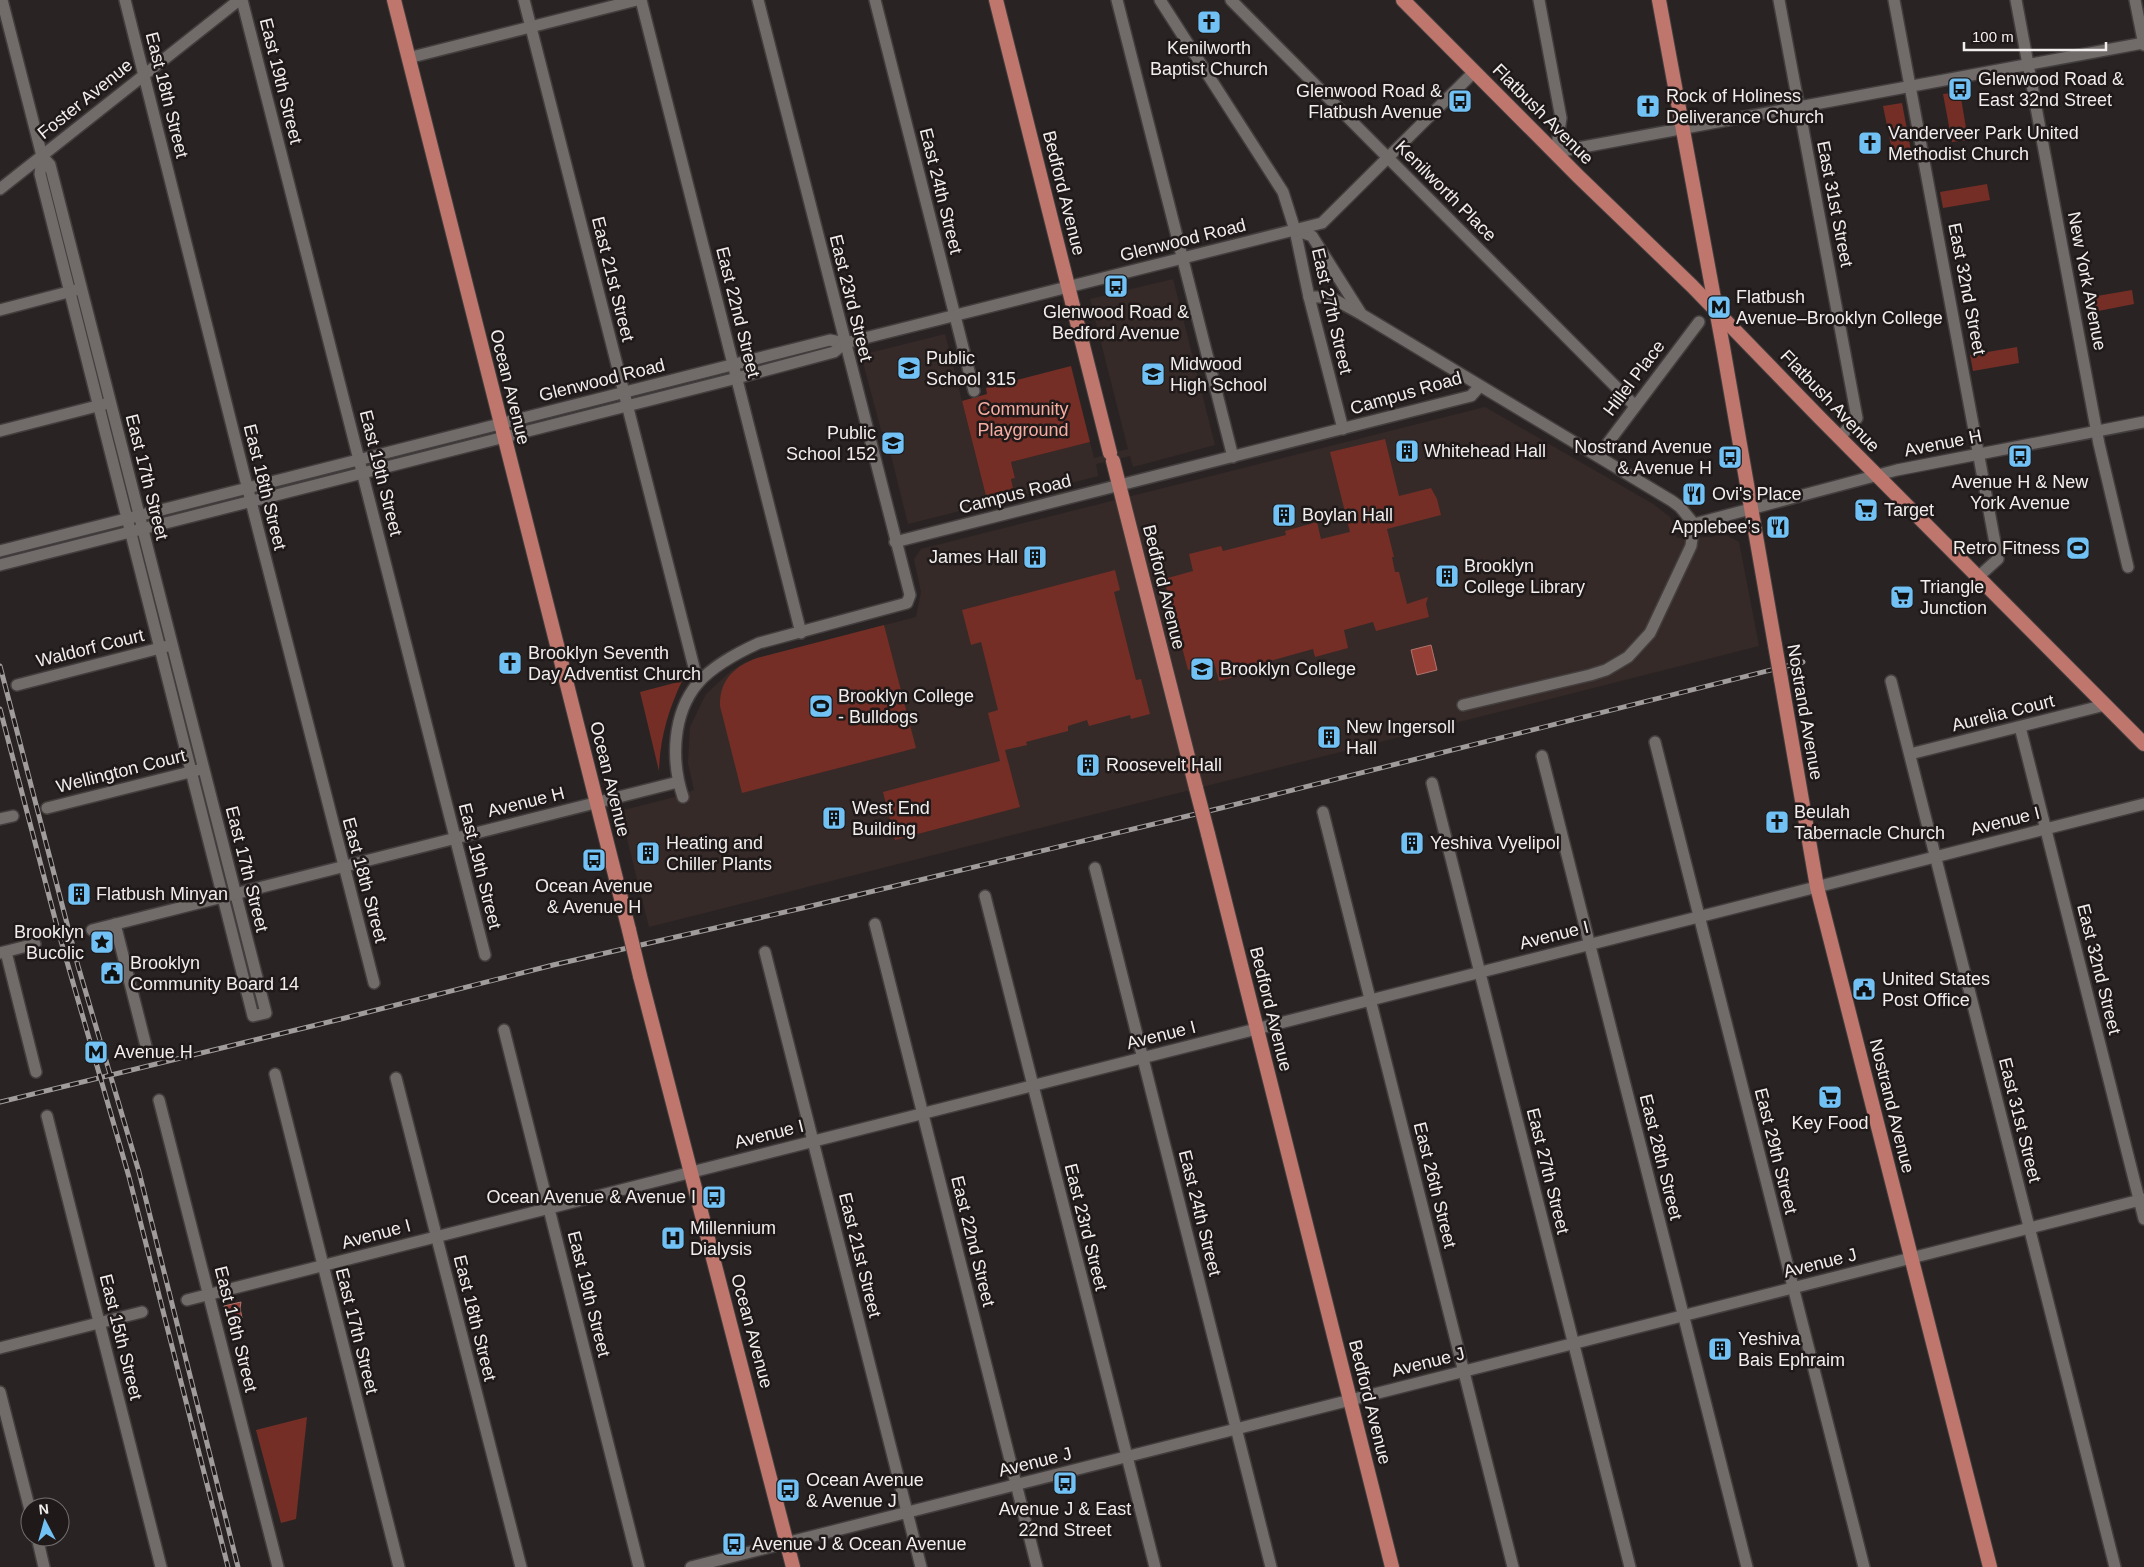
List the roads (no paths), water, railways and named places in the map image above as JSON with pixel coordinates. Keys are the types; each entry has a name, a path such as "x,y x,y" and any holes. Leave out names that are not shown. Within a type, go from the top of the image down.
{"main road":[{"name":"Ocean Avenue","path":"394,0 503,438 793,1567"},
{"name":"Bedford Avenue","path":"996,0 1392,1567"},
{"name":"Nostrand Avenue","path":"1659,0 1717,312 1817,887 1990,1567"},
{"name":"Flatbush Avenue","path":"1406,1 1474,72 1717,312 1839,438 2105,705 2143,746"}],"street":[{"name":"East 17th Street","path":"2,0 42,156 40,174 253,1016 266,1013 50,164 42,156"},
{"name":"East 18th Street","path":"125,0 247,488 374,983"},
{"name":"Foster Avenue","path":"0,189 144,74 241,0"},
{"name":"East 19th Street","path":"241,0 485,955"},
{"name":"East 21st Street","path":"524,0 698,684"},
{"path":"408,58 637,0"},
{"name":"East 22nd Street","path":"641,0 801,633"},
{"name":"East 23rd Street","path":"758,0 910,595 907,603 801,633"},
{"name":"East 24th Street","path":"875,0 974,391"},
{"path":"1117,0 1233,457"},
{"name":"East 27th Street","path":"1160,0 1283,192 1295,230 1309,297 1343,429"},
{"name":"Kenilworth Place","path":"1231,0 1635,406"},
{"path":"1539,0 1561,118 1556,152 2144,44 2135,0"},
{"name":"East 31st Street","path":"1779,0 1858,418 1839,438"},
{"name":"East 32nd Street","path":"1894,0 1980,454 1998,559 1978,577"},
{"name":"New York Avenue","path":"2016,0 2097,431 2128,568"},
{"name":"Glenwood Road","path":"0,551 830,340 845,342 1322,223 1474,72"},
{"path":"1295,230 1312,236 1360,314"},
{"path":"0,310 82,288"},
{"path":"1309,297 1330,297 1479,387"},
{"name":"Hillel Place","path":"1598,456 1699,322"},
{"name":"Glenwood Road","path":"0,565 737,378 834,352 845,342"},
{"name":"Campus Road","path":"895,542 1471,396 1479,387 1672,501 1680,507 1694,524"},
{"path":"0,431 110,403"},
{"name":"Avenue H","path":"1694,524 1897,470 2144,422"},
{"path":"1464,705 1590,675 1617,664 1640,646 1650,633 1686,558 1693,537 1694,524"},
{"path":"47,539 52,551"},
{"path":"683,796 675,764 678,731 682,713 698,684 712,670 742,651 759,643 801,633"},
{"name":"Waldorf Court","path":"17,685 172,645"},
{"name":"East 31st Street","path":"1891,681 2115,1567"},
{"name":"Aurelia Court","path":"1910,754 2105,705"},
{"name":"East 32nd Street","path":"2020,727 2142,1200 2144,1219"},
{"name":"East 29th Street","path":"1655,742 1864,1567"},
{"name":"East 28th Street","path":"1542,756 1747,1567"},
{"name":"Wellington Court","path":"47,808 204,769"},
{"name":"Avenue H","path":"92,930 678,782"},
{"name":"East 27th Street","path":"1432,783 1630,1567"},
{"name":"Avenue I","path":"187,1300 2144,804"},
{"name":"East 26th Street","path":"1323,812 1513,1567"},
{"path":"0,819 13,816"},
{"name":"East 24th Street","path":"1095,868 1271,1567"},
{"name":"East 23rd Street","path":"985,896 1154,1567"},
{"path":"116,924 146,1046"},
{"name":"East 22nd Street","path":"875,924 1037,1567"},
{"path":"35,944 3,953 36,1072"},
{"name":"East 21st Street","path":"765,952 920,1567"},
{"name":"East 19th Street","path":"504,1030 639,1567"},
{"name":"East 17th Street","path":"275,1074 399,1567"},
{"name":"East 18th Street","path":"396,1078 520,1567"},
{"name":"East 16th Street","path":"160,1100 278,1567"},
{"name":"East 15th Street","path":"47,1116 161,1567"},
{"name":"Avenue J","path":"691,1567 2142,1200"},
{"path":"0,1348 142,1312"},
{"path":"0,1392 27,1497"},
{"path":"39,1547 44,1567"}],"railway":[{"path":"0,1102 553,965 807,907 1221,808 1803,662"},
{"path":"0,666 78,966 139,1172 238,1567"},
{"path":"0,709 59,934 129,1177 228,1567"}],"place":[{"name":"Kenilworth Baptist Church","path":"1209,22"},
{"name":"Glenwood Road & East 32nd Street","path":"1960,89"},
{"name":"Glenwood Road & Flatbush Avenue","path":"1460,101"},
{"name":"Rock of Holiness Deliverance Church","path":"1648,106"},
{"name":"Vanderveer Park United Methodist Church","path":"1870,143"},
{"name":"Glenwood Road & Bedford Avenue","path":"1116,286"},
{"name":"Flatbush Avenue–Brooklyn College","path":"1719,307"},
{"name":"Public School 315","path":"909,368"},
{"name":"Midwood High School","path":"1153,374"},
{"name":"Public School 152","path":"893,443"},
{"name":"Whitehead Hall","path":"1407,451"},
{"name":"Avenue H & New York Avenue","path":"2020,456"},
{"name":"Nostrand Avenue & Avenue H","path":"1730,457"},
{"name":"Ovi's Place","path":"1694,494"},
{"name":"Target","path":"1866,510"},
{"name":"Boylan Hall","path":"1284,515"},
{"name":"Applebee's","path":"1778,527"},
{"name":"Retro Fitness","path":"2078,548"},
{"name":"James Hall","path":"1035,557"},
{"name":"Brooklyn College Library","path":"1447,576"},
{"name":"Triangle Junction","path":"1902,597"},
{"name":"Brooklyn Seventh Day Adventist Church","path":"510,663"},
{"name":"Brooklyn College","path":"1202,669"},
{"name":"Brooklyn College - Bulldogs","path":"821,706"},
{"name":"New Ingersoll Hall","path":"1329,737"},
{"name":"Roosevelt Hall","path":"1088,765"},
{"name":"West End Building","path":"834,818"},
{"name":"Beulah Tabernacle Church","path":"1777,822"},
{"name":"Yeshiva Vyelipol","path":"1412,843"},
{"name":"Heating and Chiller Plants","path":"648,853"},
{"name":"Ocean Avenue & Avenue H","path":"594,860"},
{"name":"Flatbush Minyan","path":"79,894"},
{"name":"Brooklyn Bucolic","path":"102,942"},
{"name":"Brooklyn Community Board 14","path":"112,973"},
{"name":"United States Post Office","path":"1864,989"},
{"name":"Avenue H","path":"96,1052"},
{"name":"Key Food","path":"1830,1097"},
{"name":"Ocean Avenue & Avenue I","path":"714,1197"},
{"name":"Millennium Dialysis","path":"673,1238"},
{"name":"Yeshiva Bais Ephraim","path":"1720,1349"},
{"name":"Avenue J & East 22nd Street","path":"1065,1483"},
{"name":"Ocean Avenue & Avenue J","path":"788,1490"},
{"name":"Avenue J & Ocean Avenue","path":"734,1544"}],"park label":[{"name":"Community Playground","path":"1023,419"}]}
